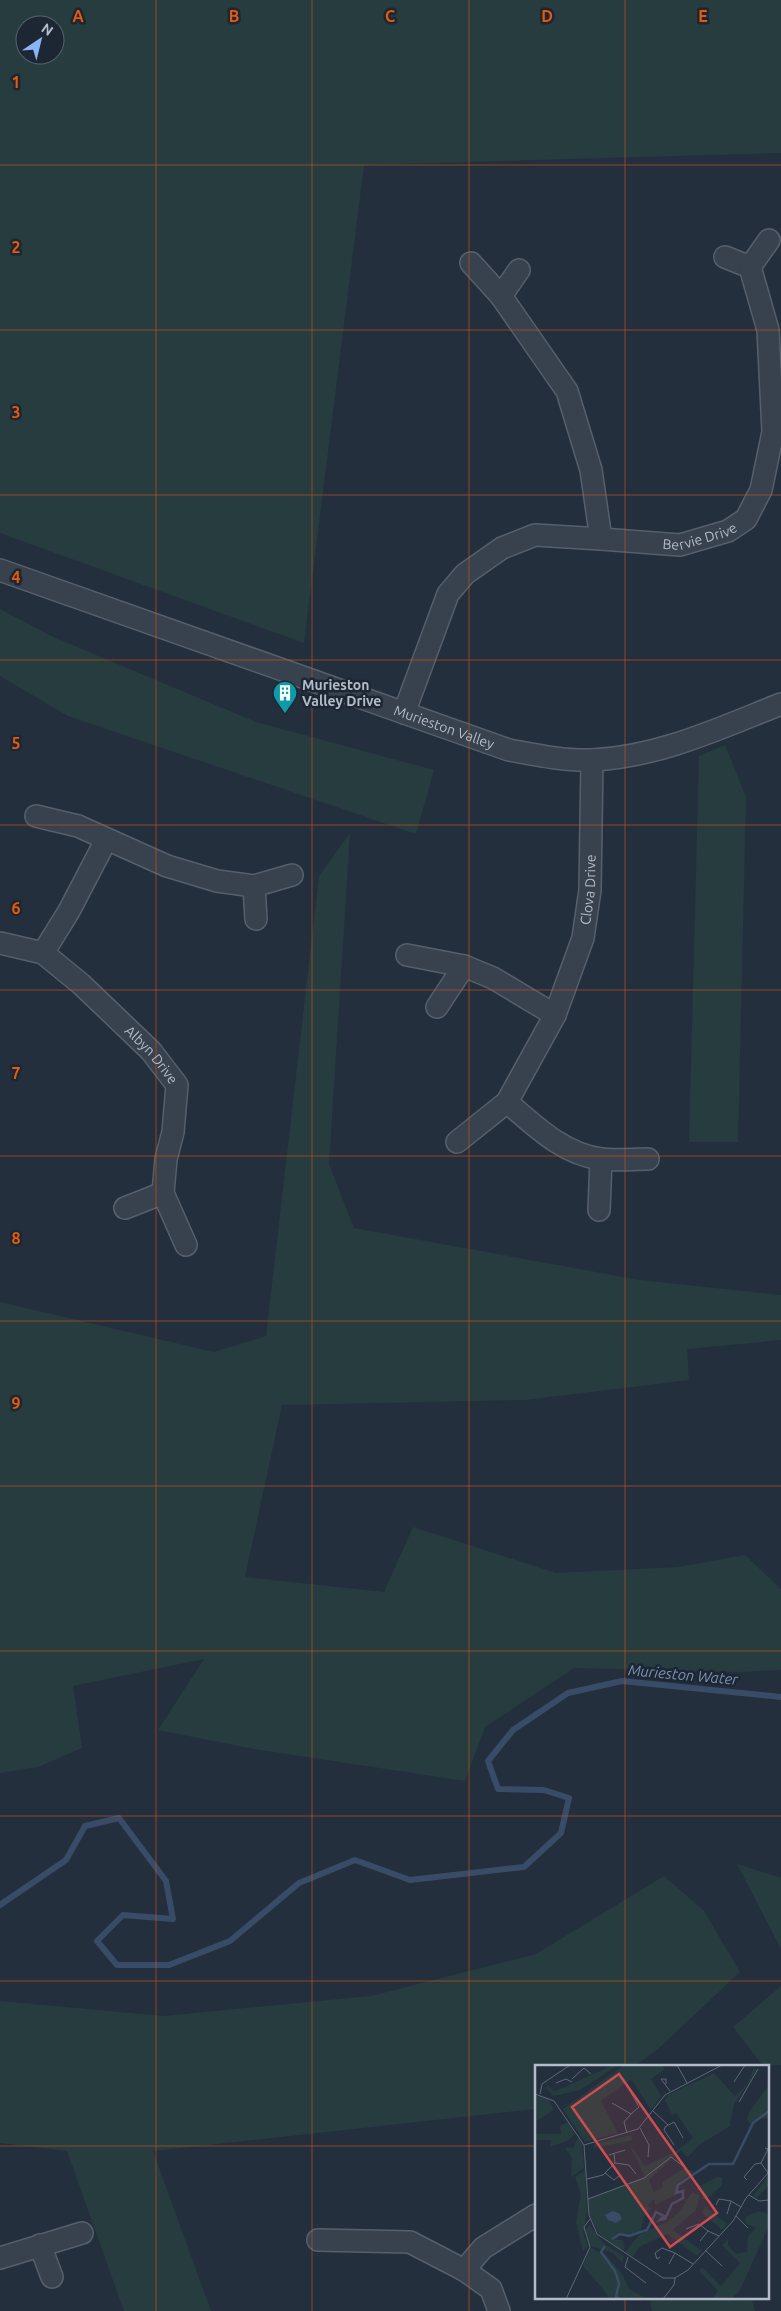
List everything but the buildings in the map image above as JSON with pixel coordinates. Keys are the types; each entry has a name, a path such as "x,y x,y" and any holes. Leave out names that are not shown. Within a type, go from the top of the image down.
{"street":[{"path":"725,256 750,266 769,240"},
{"path":"470,263 501,296 567,392 591,470 601,540"},
{"name":"Bervie Drive","path":"404,713 448,594 465,574 502,548 535,535 680,545 728,531 746,519 760,490 773,432 768,330 750,266"},
{"path":"501,296 519,270"},
{"name":"Murieston Valley","path":"0,570 509,750 552,758 592,760 632,756 672,747 781,704"},
{"name":"Clova Drive","path":"457,1142 508,1102 555,1015 583,938 588,900 592,760"},
{"path":"36,816 78,826 167,866 217,881 254,886 292,875"},
{"path":"43,953 70,911 106,840"},
{"path":"254,886 256,919"},
{"name":"Albyn Drive","path":"0,943 43,953 81,984 151,1051 177,1085 173,1132 166,1159 163,1193 186,1245"},
{"path":"407,955 464,966 493,978 555,1015"},
{"path":"437,1007 464,966"},
{"path":"508,1102 535,1126 565,1148 601,1159 648,1159"},
{"path":"599,1210 601,1159"},
{"path":"125,1208 163,1193"},
{"path":"464,2270 483,2248 535,2216"},
{"path":"0,2258 82,2233"},
{"path":"318,2240 410,2242 464,2270 491,2289 499,2311"},
{"path":"40,2245 52,2277"}],"green space":[{"path":"0,0 781,0 781,153 364,165 304,643 0,533"},
{"path":"0,609 51,636 256,722 434,770 416,834 68,716 0,676"},
{"path":"725,745 746,797 738,1142 689,1142 699,756"},
{"path":"350,833 329,1164 354,1228 640,1280 781,1295 781,1340 687,1349 689,1380 525,1400 282,1405 245,1577 384,1592 413,1527 556,1573 678,1567 745,1555 781,1589 781,1670 741,1672 574,1668 485,1727 465,1781 254,1749 158,1730 204,1659 73,1686 82,1748 38,1767 0,1773 0,1302 214,1352 266,1336 319,876"},
{"path":"737,1864 781,1878 781,1949"},
{"path":"664,1876 704,1911 740,1972 658,2049 636,2065 535,2065 535,2109 153,2151 211,2311 124,2311 67,2151 0,2143 0,2001 164,2016 371,1996 536,1954"},
{"path":"781,1986 781,2065 762,2065 733,2027"},
{"path":"649,2298 751,2298 755,2311 652,2311"}],"waterway":[{"name":"Murieston Water","path":"0,1905 66,1860 85,1826 119,1818 166,1881 173,1919 123,1915 97,1941 117,1965 169,1965 230,1941 299,1883 355,1860 410,1880 524,1867 561,1833 569,1798 544,1790 498,1789 488,1761 513,1730 568,1693 622,1681 781,1697"}],"place":[{"name":"Murieston Valley Drive","path":"285,714"}]}
